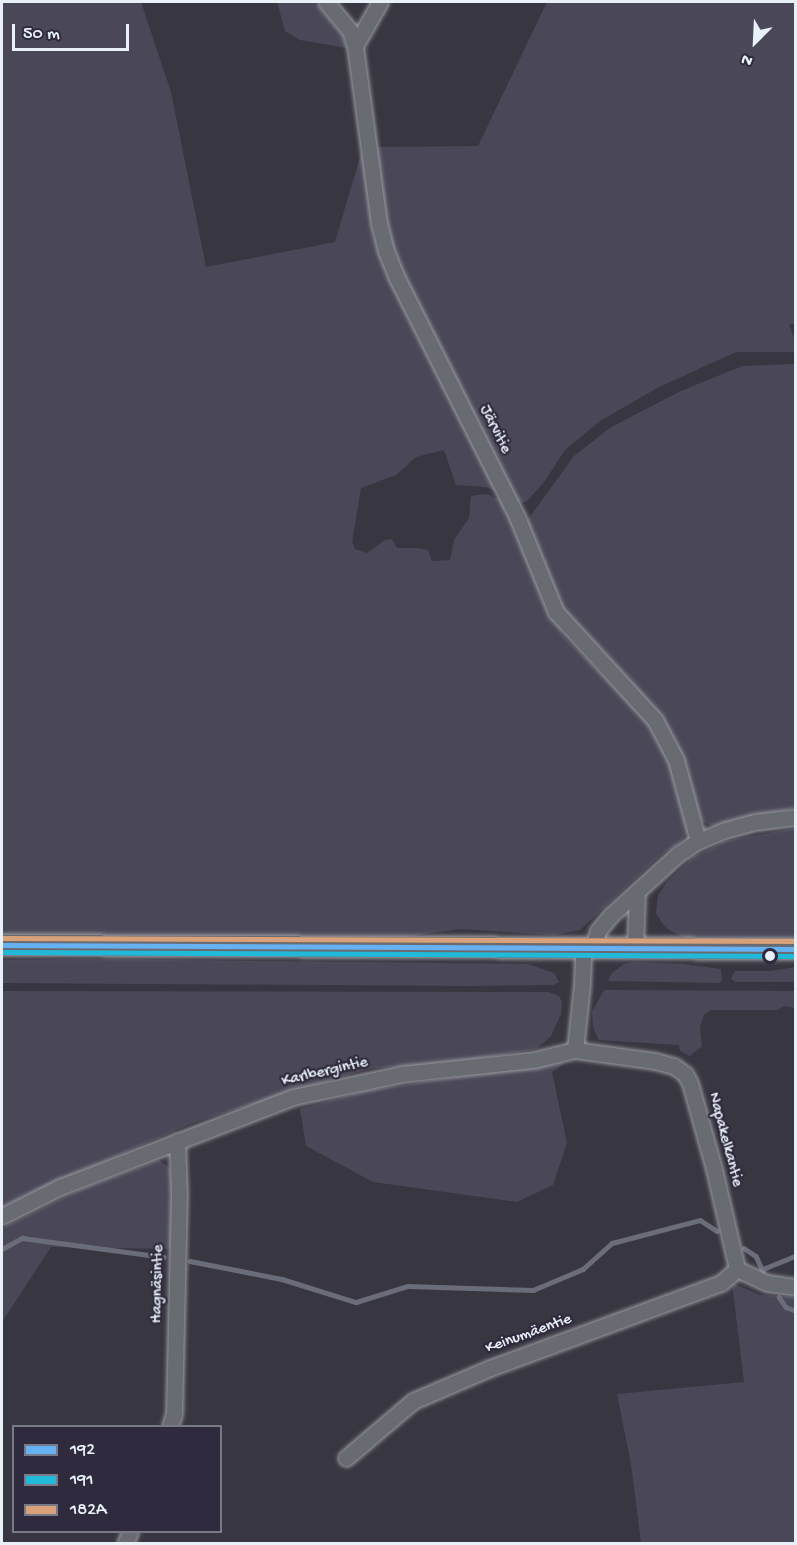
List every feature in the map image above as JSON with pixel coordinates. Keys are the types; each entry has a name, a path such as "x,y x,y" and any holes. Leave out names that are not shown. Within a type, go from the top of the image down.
{"main road":[{"path":"2,945 795,949"}],"street":[{"path":"326,2 350,31 355,46"},
{"path":"355,46 380,2"},
{"name":"Järvitie","path":"355,46 378,223 397,278 518,519 556,612 655,720 676,760 698,841"},
{"path":"575,1050 588,948 610,916 637,893 654,873 698,841 725,830 755,822 795,817"},
{"path":"635,948 637,893"},
{"name":"Karlbergintie","path":"2,1216 60,1187 293,1097 402,1074 534,1060 575,1050"},
{"name":"Napakelkantie","path":"575,1050 674,1065 685,1074 690,1083 714,1169 737,1269"},
{"name":"Hagnäsintie","path":"170,1425 174,1414 179,1193 177,1141"},
{"path":"737,1269 767,1283 795,1287"},
{"name":"Keinumäentie","path":"346,1458 413,1401 490,1368 721,1282 737,1269"}],"shaded area":[{"path":"2,2 141,2 171,92 206,267 335,242 363,147 373,234 383,264 501,492 486,487 456,485 444,450 416,457 396,475 361,488 352,542 355,549 367,553 385,540 392,539 397,548 428,550 432,561 450,560 454,540 469,518 471,496 486,494 502,500 550,610 564,636 647,721 673,766 689,831 680,842 661,855 580,930 554,935 461,929 396,938 2,936"},
{"path":"277,2 314,2 341,33 347,48 300,40 285,31"},
{"path":"547,2 795,2 796,324 789,324 795,341 795,352 736,352 659,387 600,421 565,450 544,482 527,501 522,503 513,499 386,243 374,147 478,146"},
{"path":"795,364 795,807 715,828 699,819 679,754 560,607 526,522 574,456 611,427 681,391 742,366"},
{"path":"795,828 795,939 704,940 683,937 669,930 662,923 656,913 658,895 668,881 693,857 726,841"},
{"path":"2,960 528,964 554,973 559,982 553,985 470,986 2,983"},
{"path":"636,962 721,969 722,981 719,983 608,981 612,973 624,964"},
{"path":"795,967 795,982 735,982 731,979 735,971 771,971"},
{"path":"604,990 795,991 795,1008 785,1006 777,1010 711,1010 704,1015 700,1027 702,1046 690,1056 680,1051 679,1045 599,1040 593,1028 592,1012"},
{"path":"2,991 548,992 559,996 562,1002 561,1014 551,1036 536,1049 457,1062 367,1069 192,1123 2,1207"},
{"path":"550,1063 565,1063 552,1072 567,1143 553,1185 517,1202 373,1182 306,1146 300,1109 365,1091"},
{"path":"159,1160 172,1170 174,1249 51,1247 2,1322 2,1228 79,1190"},
{"path":"732,1283 760,1295 795,1297 795,1543 641,1543 631,1464 617,1394 744,1382"}],"waterway":[{"path":"190,1261 282,1279 356,1302 408,1286 533,1290 583,1269 612,1243 700,1220 717,1231"},
{"path":"2,1249 22,1238 164,1257"},
{"path":"744,1248 756,1256 763,1271"},
{"path":"763,1269 796,1256"},
{"path":"779,1297 786,1307 796,1311"}],"transit line":[{"name":"182A","path":"2,938 796,941"},
{"name":"192","path":"2,945 796,949"},
{"name":"191","path":"2,952 796,956"}]}
